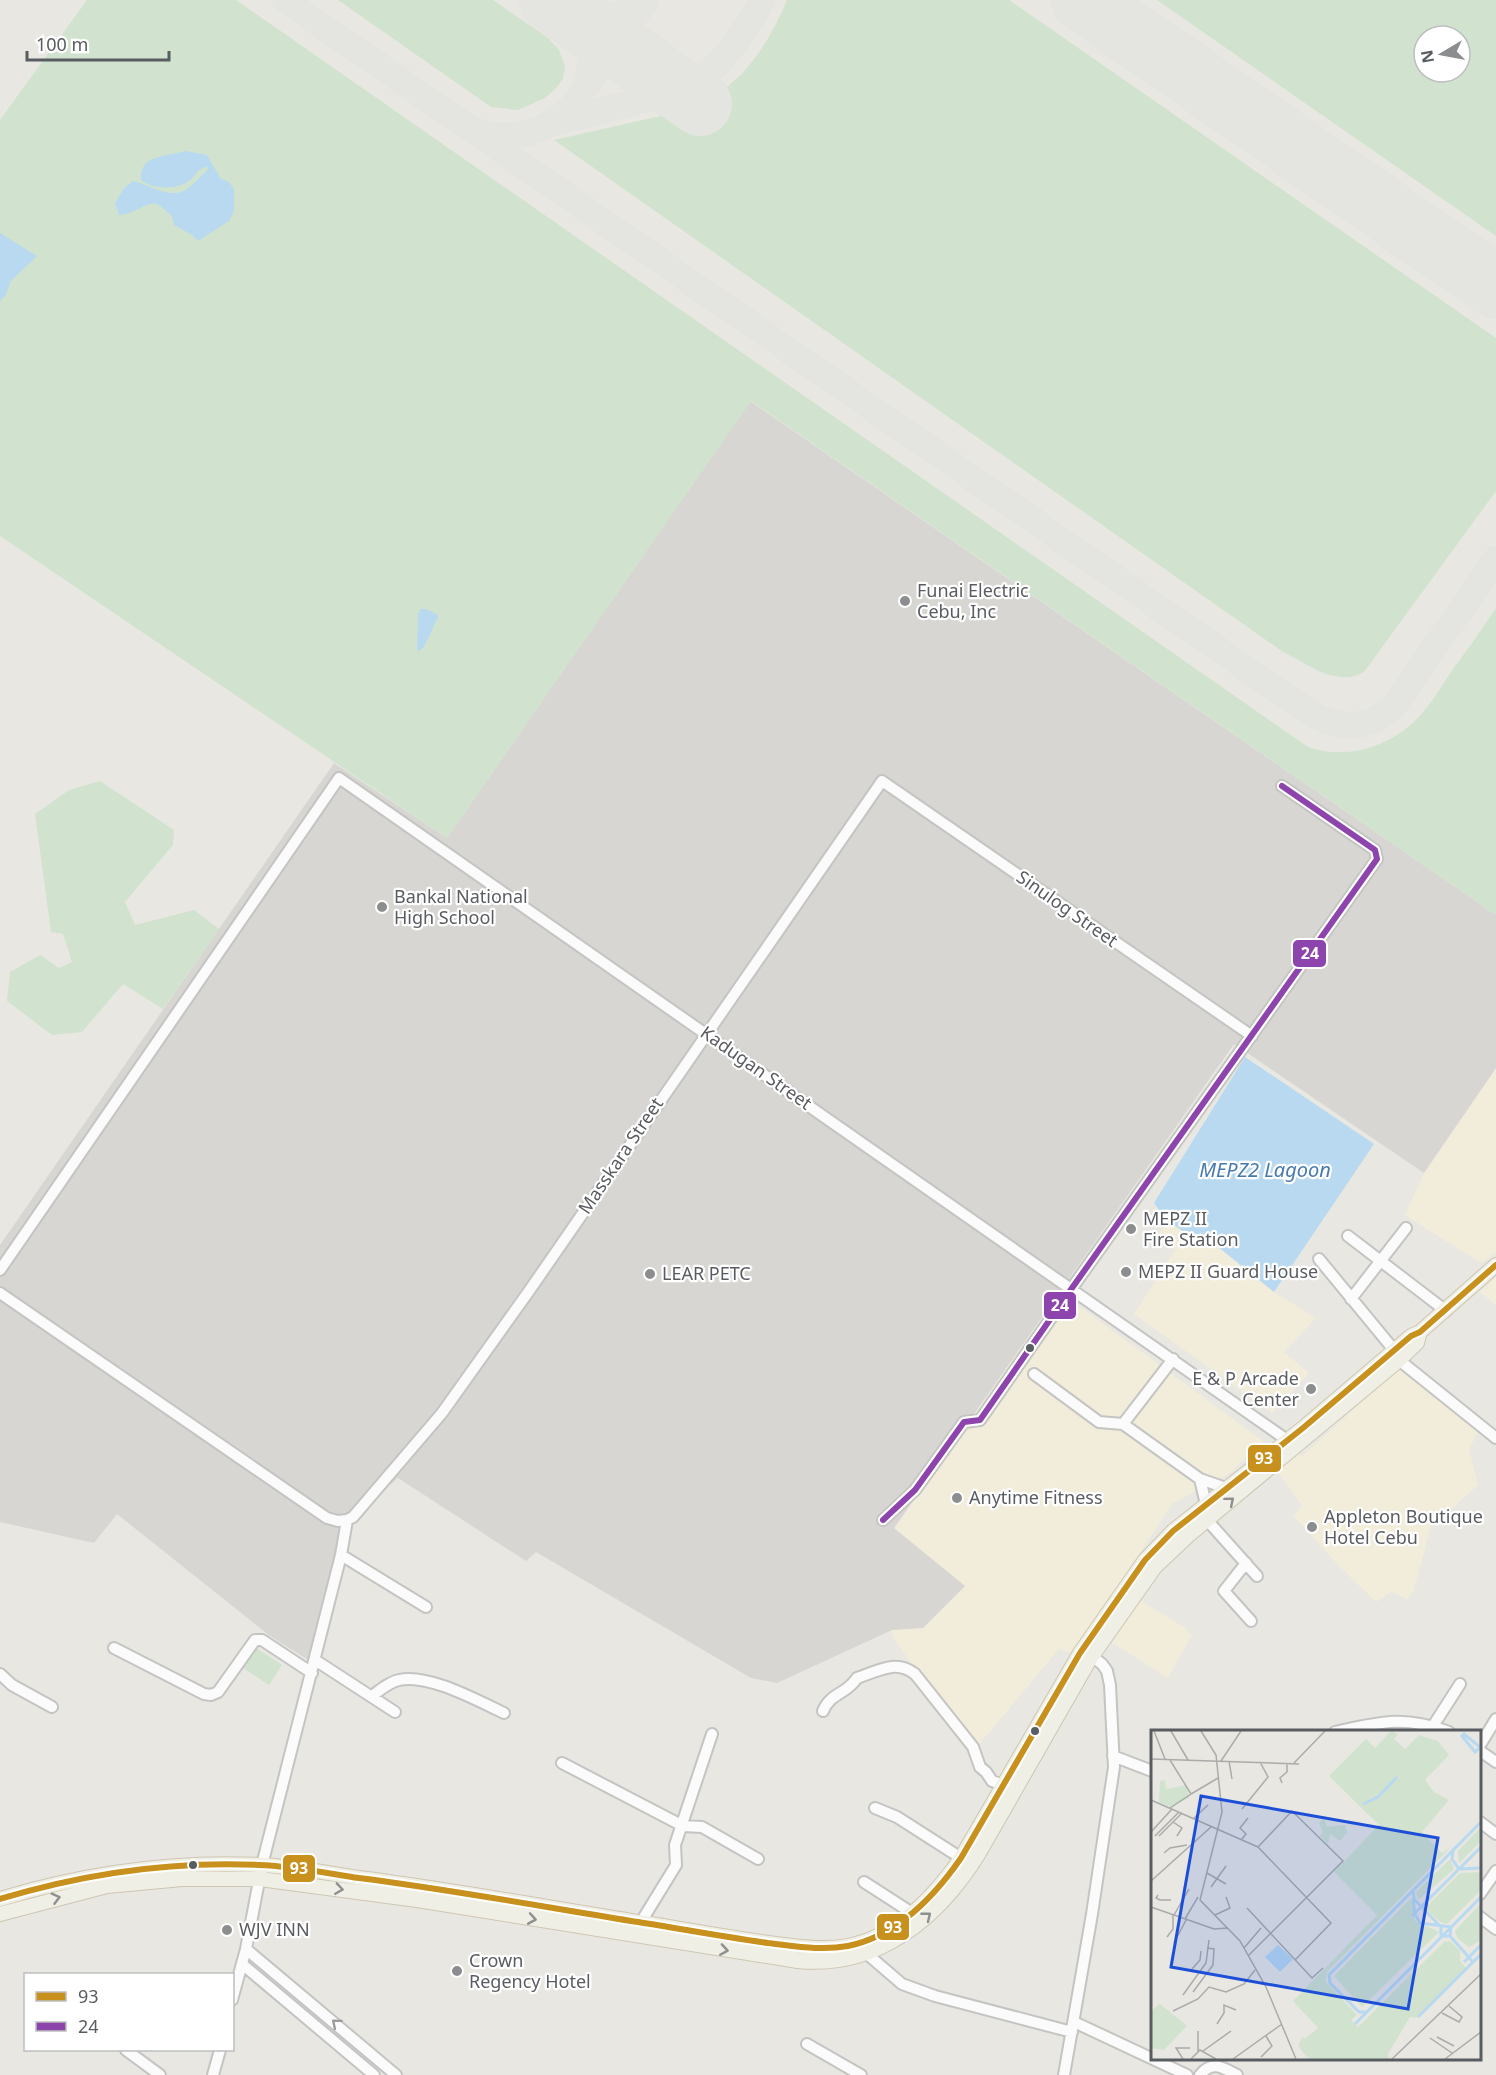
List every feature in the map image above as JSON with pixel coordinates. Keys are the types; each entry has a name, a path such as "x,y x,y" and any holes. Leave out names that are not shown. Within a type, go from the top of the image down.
{"main road":[{"path":"1102,1631 1155,1567 1397,1355 1411,1336 1420,1332 1446,1311 1496,1265"},
{"path":"615,1925 641,1922 738,1939 807,1948 827,1948 848,1946 872,1939 912,1913 937,1890 961,1858 1145,1560 1173,1530 1353,1386 1397,1355"},
{"path":"0,1899 73,1881 125,1872 202,1866 261,1872 417,1900 615,1925 736,1952 818,1963 844,1960 867,1954 920,1922 939,1907 960,1882 984,1844 1088,1653"},
{"path":"0,1914 107,1886 261,1872"}],"street":[{"name":"Kadugan Street","path":"0,1270 339,778 1287,1440"},
{"name":"Masskara Street","path":"348,1520 442,1413 529,1292 882,781"},
{"name":"Sinulog Street","path":"882,781 1252,1036"},
{"path":"884,1520 915,1490 963,1422 980,1420 1377,859 1375,850 1282,786"},
{"path":"1352,1299 1406,1228"},
{"path":"1348,1236 1446,1311"},
{"path":"1319,1259 1397,1355 1496,1438"},
{"path":"0,1293 327,1518 332,1521 348,1520 261,1872 246,1948 234,1993"},
{"path":"1123,1424 1173,1359"},
{"path":"1034,1374 1099,1422 1123,1424 1200,1479 1226,1488"},
{"path":"1200,1479 1206,1504"},
{"path":"1207,1520 1257,1576"},
{"path":"341,1555 426,1607"},
{"path":"1246,1563 1224,1591 1251,1621"},
{"path":"114,1648 204,1694 212,1695 218,1692 255,1640 262,1640 312,1673"},
{"path":"1064,2075 1113,1761 1110,1685 1107,1671 1088,1653"},
{"path":"315,1660 395,1712"},
{"path":"823,1711 828,1700 851,1687 857,1678 897,1666 907,1667 973,1747 980,1767 992,1781 1004,1785"},
{"path":"0,1674 12,1685 52,1707"},
{"path":"372,1696 389,1684 414,1678 440,1685 504,1713"},
{"path":"1433,1726 1460,1684"},
{"path":"1481,1741 1496,1719"},
{"path":"1340,1730 1386,1721 1417,1722 1446,1730"},
{"path":"641,1922 676,1865 675,1845 712,1734"},
{"path":"1481,1752 1496,1762"},
{"path":"1113,1761 1151,1772"},
{"path":"562,1763 683,1826 702,1827 758,1859"},
{"path":"875,1808 905,1821 961,1858"},
{"path":"1481,1823 1496,1834"},
{"path":"1481,1892 1496,1871"},
{"path":"864,1882 912,1913"},
{"path":"1481,1918 1496,1929"},
{"path":"246,1948 396,2075"},
{"path":"867,1954 902,1984 934,1996 1073,2027 1151,2060"},
{"path":"242,1964 374,2075"},
{"path":"343,2049 353,2038"},
{"path":"807,2044 861,2075"},
{"path":"129,2051 160,2075"},
{"path":"213,2075 219,2051"},
{"path":"1151,2060 1187,2075"},
{"path":"1200,2075 1213,2065 1223,2067 1237,2075"}],"shaded area":[{"path":"750,401 1496,915 1496,1068 1424,1173 1234,1044 894,1528 965,1586 923,1628 892,1630 777,1683 751,1678 536,1552 526,1561 398,1478 344,1524 310,1661 270,1636 117,1514 94,1543 0,1522 0,1245 334,763 447,838"},
{"path":"1496,1068 1496,1252 1481,1263 1405,1215 1424,1173"},
{"path":"1167,1221 1194,1238 1200,1233 1274,1292 1316,1318 1284,1352 1309,1373 1272,1413 1134,1314 1175,1250 1156,1238"},
{"path":"1496,1277 1496,1305 1480,1292"},
{"path":"1060,1292 1263,1441 1229,1474 1173,1503 1073,1654 1059,1649 972,1753 893,1637 892,1630 923,1628 965,1586 894,1529"},
{"path":"1401,1367 1481,1427 1469,1449 1478,1485 1431,1527 1413,1592 1407,1599 1391,1592 1376,1602 1338,1565 1293,1515 1302,1506 1276,1469 1296,1453 1302,1456"},
{"path":"1140,1600 1184,1627 1192,1635 1168,1678 1112,1643"}],"green space":[{"path":"87,0 236,0 1308,747 1322,751 1350,752 1378,745 1404,730 1430,703 1496,608 1496,915 751,401 447,838 0,536 0,120"},
{"path":"338,0 493,0 548,38 559,50 565,66 563,79 545,98 518,110 491,107"},
{"path":"787,0 1009,0 1496,338 1496,491 1364,672 1354,676 1333,676 1312,668 1283,652 554,140 675,112 713,97 738,78 748,67 766,42"},
{"path":"1157,0 1496,0 1496,236"},
{"path":"100,781 174,830 173,845 125,902 135,925 194,910 219,929 163,1009 123,984 82,1032 52,1035 7,1001 10,972 40,955 59,968 72,962 63,934 51,932 35,814 69,790"},
{"path":"256,1648 282,1665 269,1685 243,1668"}],"water":[{"path":"186,151 207,155 221,179 229,182 234,189 234,211 229,221 198,241 174,225 172,216 156,204 149,204 119,215 115,203 124,188 133,181 173,193 186,190 196,181 208,167 201,169 189,181 178,186 157,187 141,180 141,172 149,161"},
{"path":"0,233 37,256 11,281 5,296 0,301"},
{"path":"421,609 426,609 438,617 424,647 419,651 417,649 418,614"},
{"name":"MEPZ2 Lagoon","path":"1245,1057 1374,1144 1274,1292 1201,1233 1194,1238 1167,1221 1154,1203"}],"taxiway":[{"path":"285,0 1313,715 1333,723 1352,725 1371,721 1391,710 1496,559"},
{"path":"477,131 502,136 515,135 538,129 560,117 570,109 646,0"},
{"path":"547,125 658,96 691,84 710,71 732,47 762,0"},
{"path":"567,11 586,16 606,17 624,12 642,2"},
{"path":"567,11 580,27 588,45 590,64 585,85"}],"runway":[{"path":"551,0 700,104"},
{"path":"1083,0 1496,287"}],"transit line":[{"name":"24","path":"883,1520 915,1490 964,1422 980,1420 1377,859 1375,850 1282,786"},
{"name":"93","path":"0,1899 31,1890 128,1871 194,1865 259,1865 296,1868 429,1888 808,1948 848,1946 883,1934 913,1913 939,1887 961,1858 1080,1653 1145,1560 1173,1531 1303,1428 1411,1336 1420,1332 1496,1265"}],"place":[{"name":"Funai Electric Cebu, Inc","path":"905,601"},
{"name":"Bankal National High School","path":"382,907"},
{"name":"MEPZ II Fire Station","path":"1131,1229"},
{"name":"MEPZ II Guard House","path":"1126,1272"},
{"name":"LEAR PETC","path":"650,1274"},
{"name":"E & P Arcade Center","path":"1311,1389"},
{"name":"Anytime Fitness","path":"957,1498"},
{"name":"Appleton Boutique Hotel Cebu","path":"1312,1527"},
{"name":"WJV INN","path":"227,1930"},
{"name":"Crown Regency Hotel","path":"457,1971"}]}
